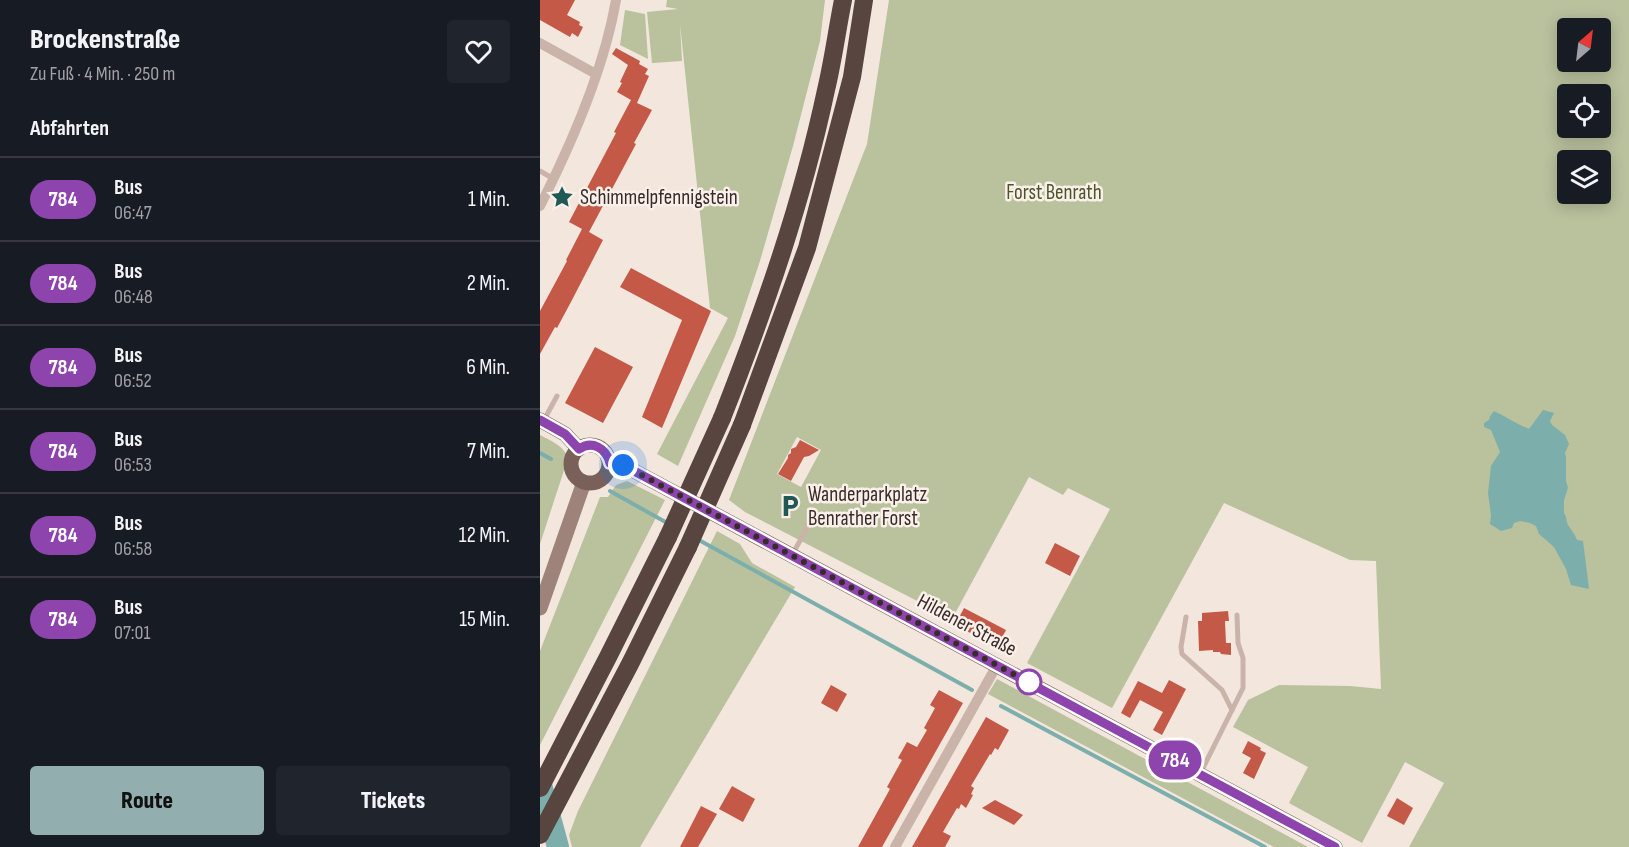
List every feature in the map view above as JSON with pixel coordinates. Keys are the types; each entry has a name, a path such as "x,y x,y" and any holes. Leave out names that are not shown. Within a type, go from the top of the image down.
{"highway":[{"path":"540,788 668,537 722,418 760,318 807,171 827,90 843,0"},
{"path":"540,835 688,547 742,425 807,248 852,77 864,0"}],"main road":[{"path":"542,421 565,434 579,449 574,453 571,464 575,475 584,482 595,483 604,477 610,463"},
{"name":"Hildener Straße","path":"579,449 596,445 605,452 610,463 623,465 1335,847"},
{"path":"540,608 584,482"}],"street":[{"path":"540,206 554,179 596,74 610,31 616,0"},
{"path":"540,43 596,74"},
{"path":"895,847 997,665"}],"lane":[{"path":"540,171 554,179"},
{"path":"542,421 557,396"},
{"path":"792,556 806,530 808,520"},
{"path":"1200,774 1243,688 1243,658 1238,643 1237,615"},
{"path":"1186,618 1180,646 1182,654 1222,690 1232,710"}],"green space":[{"path":"667,0 825,0 820,41 760,261 735,336 678,466 657,454 728,318 710,308 680,24 682,61 652,63 647,12 678,9 666,7"},
{"name":"Forst Benrath","path":"889,0 1629,0 1629,847 1409,847 1444,783 1405,762 1362,843 1289,803 1308,767 1233,727 1248,700 1279,685 1381,689 1376,561 1350,560 1224,503 1112,708 1027,663 1110,509 1068,488 1063,495 1029,477 952,619 745,512 729,500 867,144","holes":["797,437 821,450 801,487 777,474"]},
{"path":"625,10 645,14 648,59 620,45"},
{"path":"540,435 560,447 568,458 540,544"},
{"path":"627,481 665,500 540,745 540,651 600,497 608,497 616,485"},
{"path":"717,531 740,544 752,563 795,587 640,847 572,847 569,835 578,811"},
{"path":"997,679 1308,847 1274,847 988,694"}],"water":[{"path":"1543,410 1554,413 1550,421 1565,435 1569,444 1565,453 1568,488 1564,500 1564,513 1577,540 1583,541 1589,589 1571,585 1566,569 1554,547 1539,534 1536,526 1520,521 1514,523 1512,528 1501,531 1490,524 1488,493 1491,466 1500,452 1491,430 1484,427 1484,423 1489,420 1494,411 1529,429"}],"building":[{"path":"540,0 575,0 567,15 580,22 579,25 583,27 578,37 572,33 570,37 540,20"},
{"path":"616,48 640,61 639,64 648,69 645,74 649,76 637,103 652,110 589,232 603,240 557,328 555,327 540,354 540,311 582,229 569,222 631,100 617,92 628,65 612,54"},
{"path":"631,268 711,311 662,428 642,417 682,320 620,287"},
{"path":"595,347 633,367 603,423 565,403"},
{"path":"800,440 819,450 804,457 791,481 778,474 791,453 791,449 796,447"},
{"path":"1055,543 1080,556 1070,576 1045,563"},
{"path":"964,608 1006,630 997,647 955,625"},
{"path":"1228,611 1229,621 1225,621 1226,643 1231,643 1231,655 1213,652 1213,650 1199,651 1198,621 1202,621 1202,613"},
{"path":"1169,680 1186,689 1162,735 1153,730 1163,712 1140,700 1130,718 1121,713 1138,681 1162,693"},
{"path":"831,685 847,694 837,712 821,703"},
{"path":"939,690 963,703 882,847 858,847 890,789 887,787 902,760 898,758 907,742 917,747 927,730 924,728 935,708 930,705"},
{"path":"986,717 1009,730 998,750 995,748 990,754 971,786 974,788 971,794 973,795 966,808 961,804 959,809 957,808 943,832 951,836 945,847 912,847"},
{"path":"1248,741 1266,753 1254,779 1243,773 1251,758 1242,753"},
{"path":"732,786 755,799 743,822 719,809"},
{"path":"1397,798 1413,808 1404,825 1387,816"},
{"path":"995,800 1023,815 1014,825 982,808"},
{"path":"701,806 717,814 698,847 680,847"}],"waterway":[{"path":"540,453 551,459"},
{"path":"610,491 669,524"},
{"path":"697,539 972,690"},
{"path":"1001,706 1265,847"},
{"path":"540,781 558,847"}],"bus line":[{"name":"784","path":"540,420 565,434 579,449 596,445 605,452 610,463 623,465 1335,847"}],"place":[{"name":"Schimmelpfennigstein","path":"562,197"},
{"name":"Wanderparkplatz Benrather Forst","path":"790,506"}],"route":[{"path":"623,465 1029,682"}]}
